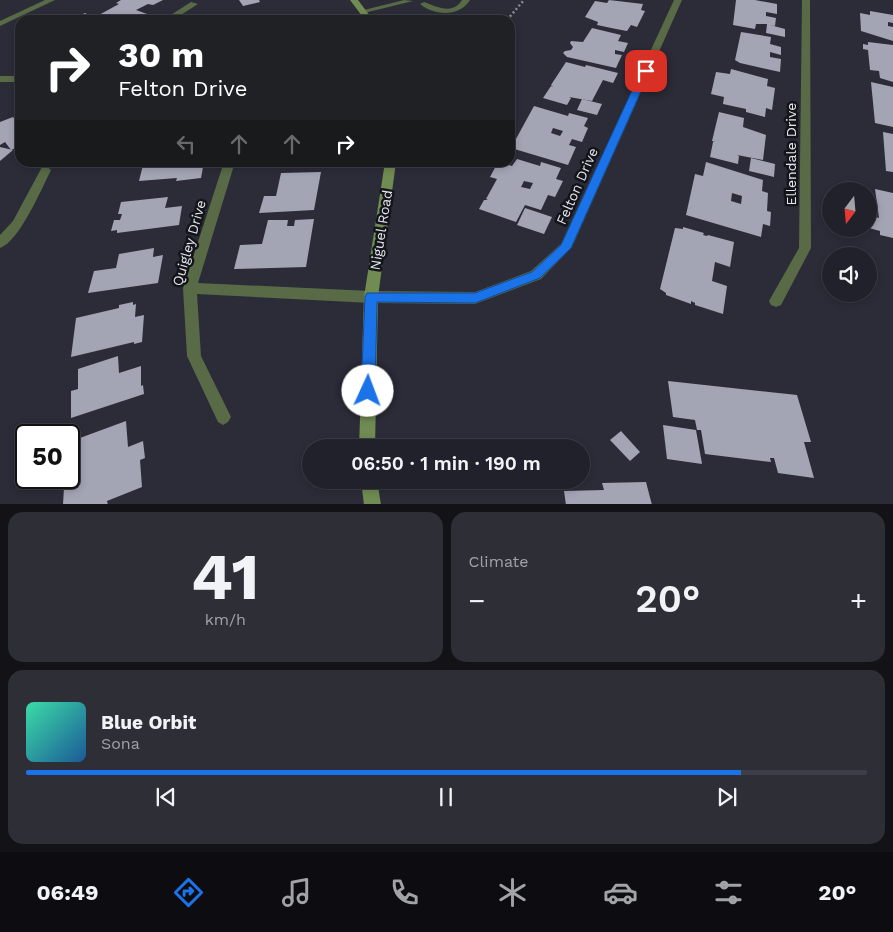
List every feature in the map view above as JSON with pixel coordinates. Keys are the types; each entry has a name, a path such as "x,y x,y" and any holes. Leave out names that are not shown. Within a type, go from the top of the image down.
{"main road":[{"path":"354,0 367,15"},
{"name":"Niguel Road","path":"367,439 371,297 390,167"},
{"path":"370,489 373,504"}],"street":[{"path":"19,15 51,0"},
{"name":"Felton Drive","path":"190,288 371,297 475,298 536,275 566,248 678,0"},
{"name":"Ellendale Drive","path":"776,302 805,248 806,0"},
{"path":"175,15 194,4"},
{"path":"0,24 15,17"},
{"path":"0,79 15,80"},
{"name":"Quigley Drive","path":"223,417 194,356 190,288 228,167"},
{"path":"0,243 16,224 46,170"}],"lane":[{"path":"364,11 409,0 417,4 427,2 428,6 453,11 461,7 466,0"}],"path":[{"path":"511,15 524,0"}],"building":[{"path":"121,0 163,0 136,10 147,14 145,15 99,15 119,4 116,3"},
{"path":"239,0 259,0 260,2 243,6"},
{"path":"609,0 643,4 641,10 645,11 637,27 631,25 627,31 616,29 597,25 598,22 585,17 595,1 607,3"},
{"path":"736,0 755,0 777,4 777,14 766,12 766,16 776,18 775,26 770,25 785,29 785,37 766,33 767,24 756,24 755,29 733,25"},
{"path":"870,11 893,15 893,23 888,22 888,26 893,27 893,41 861,31 860,13 870,15"},
{"path":"592,28 621,35 618,41 628,43 624,52 615,50 615,54 622,55 616,68 567,57 563,53 571,50 573,47 570,43 571,41 583,42"},
{"path":"741,32 771,37 770,44 781,47 781,55 770,52 770,57 781,59 780,72 740,63 735,60"},
{"path":"868,42 893,45 893,82 880,78 879,71 870,70 868,50 863,49 863,44 868,45"},
{"path":"566,62 618,73 613,83 603,80 592,101 569,97 571,98 567,105 543,98 551,86 553,87 551,85"},
{"path":"731,69 768,79 767,86 775,88 772,110 766,108 765,117 746,112 746,109 723,104 724,97 711,94 716,72 730,74"},
{"path":"871,82 893,87 893,127 875,123"},
{"path":"582,99 602,104 597,115 577,110"},
{"path":"534,106 568,116 569,113 588,118 584,126 588,128 582,142 572,139 569,145 576,147 568,165 515,149 515,141","holes":["553,128 563,131 560,136 551,133"]},
{"path":"719,112 744,118 743,127 766,135 763,160 737,155 739,156 738,164 710,157 713,142 715,142 712,141"},
{"path":"13,117 15,120 15,148 11,150 5,142 0,145 0,122"},
{"path":"883,132 893,134 893,172 886,171"},
{"path":"0,147 13,150 0,161"},
{"path":"751,158 775,164 774,177 749,171"},
{"path":"517,159 540,166 541,162 561,168 556,179 563,181 555,197 548,195 541,210 525,205 516,222 479,209 484,200 488,200 486,199 497,179 490,177 495,167 515,167","holes":["524,181 533,183 530,189 521,187"]},
{"path":"706,162 763,180 762,191 768,193 767,211 771,212 770,226 763,224 761,237 686,215 695,174 703,176","holes":["732,193 742,196 741,204 731,201"]},
{"path":"142,167 203,167 201,178 176,181 177,178 139,181"},
{"path":"321,172 314,210 259,213 264,196 276,196 281,173"},
{"path":"878,190 893,193 893,238 880,235 880,231 878,230"},
{"path":"168,197 165,208 182,206 179,225 117,233 117,230 111,231 114,220 120,220 122,214 118,214 121,202"},
{"path":"525,208 552,217 544,234 517,225"},
{"path":"314,219 306,267 234,269 240,245 262,244 268,220 288,220 287,226 294,226 295,220"},
{"path":"683,227 704,233 703,235 734,242 730,267 715,262 712,281 727,286 723,314 695,305 691,301 691,304 666,295 660,289 675,228 683,229"},
{"path":"154,248 153,257 163,255 158,283 88,293 94,271 116,268 119,254"},
{"path":"133,302 133,305 136,304 135,317 144,315 142,342 134,344 134,342 71,357 76,318 119,308 119,305"},
{"path":"118,356 119,373 141,366 141,386 143,385 144,394 71,418 71,391 78,389 78,369"},
{"path":"668,381 797,395 811,442 804,442 814,478 778,473 774,458 770,458 771,462 705,454 701,430 697,430 695,420 673,417"},
{"path":"126,421 128,447 143,441 145,458 140,460 142,487 107,501 108,504 63,504 64,489 80,489 80,438"},
{"path":"663,425 696,430 702,464 667,459"},
{"path":"621,431 640,452 630,461 610,440"},
{"path":"646,482 652,504 566,504 564,491 604,490 602,483"}],"route":[{"path":"368,391 371,297 475,298 536,275 566,248 646,71"}]}
